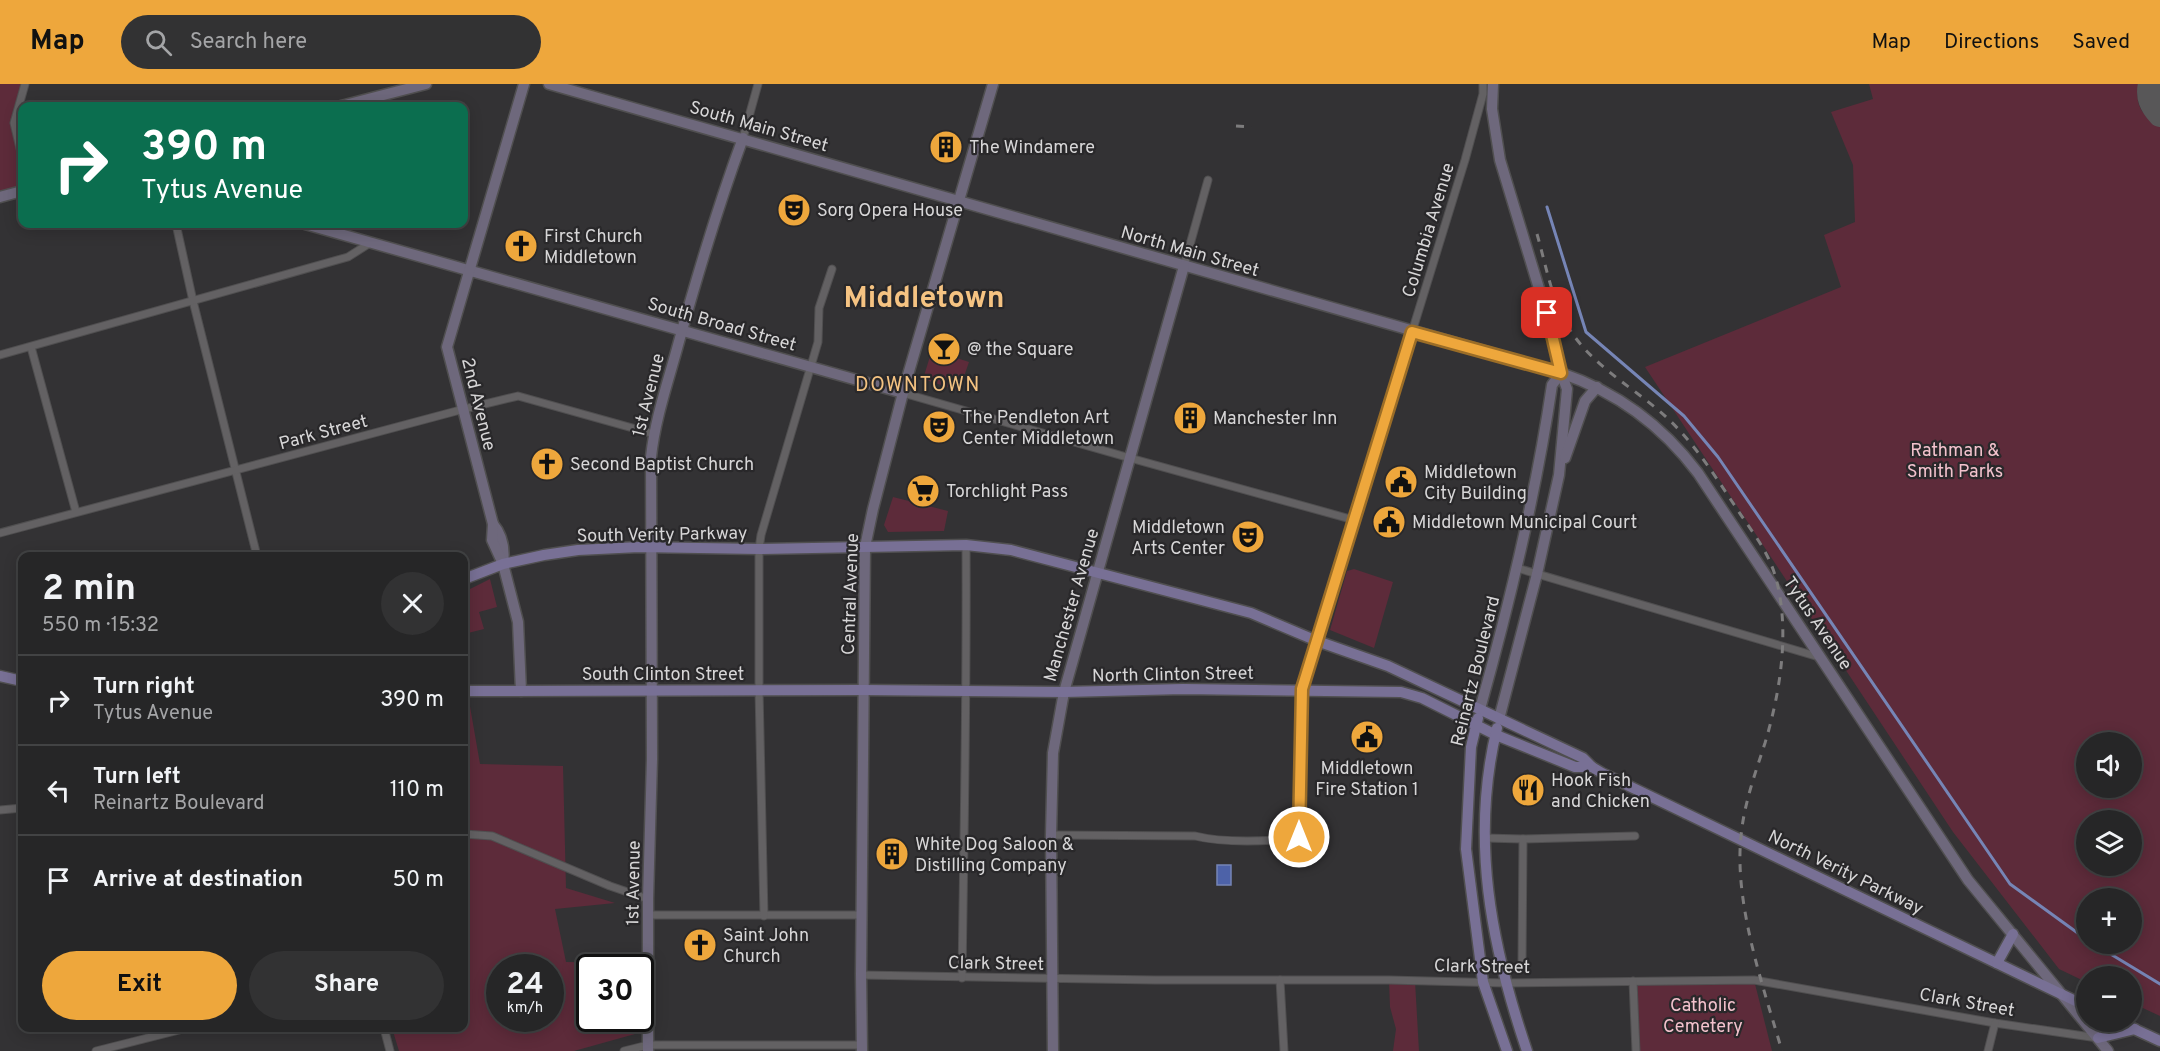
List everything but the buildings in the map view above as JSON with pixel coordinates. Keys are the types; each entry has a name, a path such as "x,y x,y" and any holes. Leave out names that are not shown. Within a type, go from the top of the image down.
{"main road":[{"name":"South Verity Parkway","path":"468,577 502,564 578,550 966,545 1011,550 1097,573"},
{"name":"North Verity Parkway","path":"1097,573 1251,613 1317,641 1388,666 1583,758 1592,767 2076,1001"},
{"path":"0,676 18,680"},
{"name":"North Clinton Street","path":"863,690 1064,692 1302,689 1408,693 1476,724"},
{"name":"South Clinton Street","path":"468,691 863,690"},
{"name":"Reinartz Boulevard","path":"1480,709 1471,747 1466,849 1483,982 1507,1051"},
{"name":"Reinartz Boulevard","path":"1500,719 1487,772 1485,838 1494,936 1505,983 1527,1051"},
{"name":"North Verity Parkway","path":"1476,724 1496,735 1575,767 1592,767"},
{"path":"1997,963 2013,934"},
{"path":"2098,1038 2123,1032"},
{"path":"2141,1032 2160,1041"}],"street":[{"path":"20,102 25,84"},
{"path":"356,102 426,84"},
{"name":"2nd Avenue","path":"521,690 518,622 502,564 504,553 500,533 493,524 447,346 524,84"},
{"name":"South Main Street","path":"549,84 959,201"},
{"name":"1st Avenue","path":"648,1048 648,899 652,759 650,484 654,434 682,330 758,84"},
{"name":"Central Avenue","path":"862,1048 865,547 903,393 993,84"},
{"name":"Columbia Avenue","path":"1052,835 1195,836 1208,840 1299,837 1302,689 1465,160 1483,94 1483,84"},
{"name":"Reinartz Boulevard","path":"1493,84 1492,109 1500,160 1567,389 1559,475 1537,574 1500,719"},
{"path":"18,109 14,123 18,140"},
{"name":"Manchester Avenue","path":"1053,1051 1053,753 1064,692 1208,180"},
{"path":"0,197 18,192"},
{"name":"North Main Street","path":"959,201 1412,332"},
{"path":"177,228 256,552"},
{"name":"South Broad Street","path":"318,228 1354,520"},
{"path":"0,355 348,258 370,243"},
{"path":"764,916 759,690 759,549 761,535 819,335 819,308 832,269"},
{"name":"Tytus Avenue","path":"1412,332 1561,373 1597,387 1637,411 1659,429 1686,457 1968,880 2108,1051"},
{"path":"31,347 76,513"},
{"name":"Reinartz Boulevard","path":"1480,709 1534,493 1552,385 1561,373"},
{"path":"1559,475 1585,401 1597,387"},
{"name":"Park Street","path":"0,533 518,396 654,434"},
{"path":"962,978 967,690 966,545"},
{"path":"1517,568 1822,658"},
{"path":"0,810 18,808"},
{"path":"468,834 492,836 610,886 648,899"},
{"path":"1485,838 1635,836"},
{"path":"1522,963 1523,839"},
{"path":"648,915 862,915"},
{"name":"Clark Street","path":"861,975 1505,983 1754,980 1995,1023 2098,1038"},
{"path":"1280,980 1284,1051"},
{"path":"1633,981 1636,1051"},
{"path":"1988,1051 1995,1023"},
{"path":"96,1051 171,1032"},
{"path":"385,1032 390,1051"},
{"path":"624,1051 648,1048 862,1048"}],"green space":[{"path":"0,84 25,84 18,102 14,123 18,140 18,192 0,197"},
{"name":"Rathman & Smith Parks","path":"1869,84 2139,84 2138,98 2141,109 2148,118 2160,126 2160,1016 2142,1008 2142,966 2076,966 2076,977 2059,969 1953,832 1645,367 1841,287 1824,235 1855,222 1853,165 1831,112 1873,99"},
{"path":"932,350 969,362 959,391 923,379"},
{"path":"893,497 948,511 944,531 888,532 884,525"},
{"path":"1354,569 1393,582 1374,648 1330,630 1347,571"},
{"path":"490,579 497,607 479,612 484,629 468,633 468,590"},
{"path":"468,695 480,764 563,766 566,888 615,903 555,909 566,962 576,962 576,1032 635,1032 635,1034 574,1051 399,1051 393,1032 468,1032"},
{"path":"1389,980 1415,981 1419,1051 1393,1051 1396,1029 1390,1007"},
{"name":"Catholic Cemetery","path":"1754,980 1772,1051 1636,1051 1633,981"}],"water":[{"path":"1217,865 1231,865 1231,885 1217,885"}],"waterway":[{"path":"1547,207 1586,332 1684,416 1718,457 2010,884 2076,932"},
{"path":"2110,954 2160,984"}],"taxiway":[{"path":"2150,84 2150,101 2160,115"}],"railway":[{"path":"1236,126 1252,127"},
{"path":"1537,234 1555,298 1565,323 1572,333 1601,365 1657,409 1680,431 1710,469 1757,539 1774,572 1782,614 1782,658 1771,723 1745,812 1740,862 1746,917 1752,945 1782,1051"}],"place":[{"name":"The Windamere","path":"946,147"},
{"name":"Sorg Opera House","path":"794,210"},
{"name":"First Church Middletown","path":"521,246"},
{"name":"@ the Square","path":"944,349"},
{"name":"Manchester Inn","path":"1190,418"},
{"name":"The Pendleton Art Center Middletown","path":"939,427"},
{"name":"Second Baptist Church","path":"547,464"},
{"name":"Middletown City Building","path":"1401,482"},
{"name":"Torchlight Pass","path":"923,491"},
{"name":"Middletown Municipal Court","path":"1389,522"},
{"name":"Middletown Arts Center","path":"1248,537"},
{"name":"Middletown Fire Station 1","path":"1367,737"},
{"name":"Hook Fish and Chicken","path":"1528,790"},
{"name":"White Dog Saloon & Distilling Company","path":"892,854"},
{"name":"Saint John Church","path":"700,945"}],"district":[{"name":"Middletown","path":"924,297"},
{"name":"DOWNTOWN","path":"918,384"}],"route":[{"path":"1299,837 1302,689 1412,332 1561,373 1547,313"}]}
